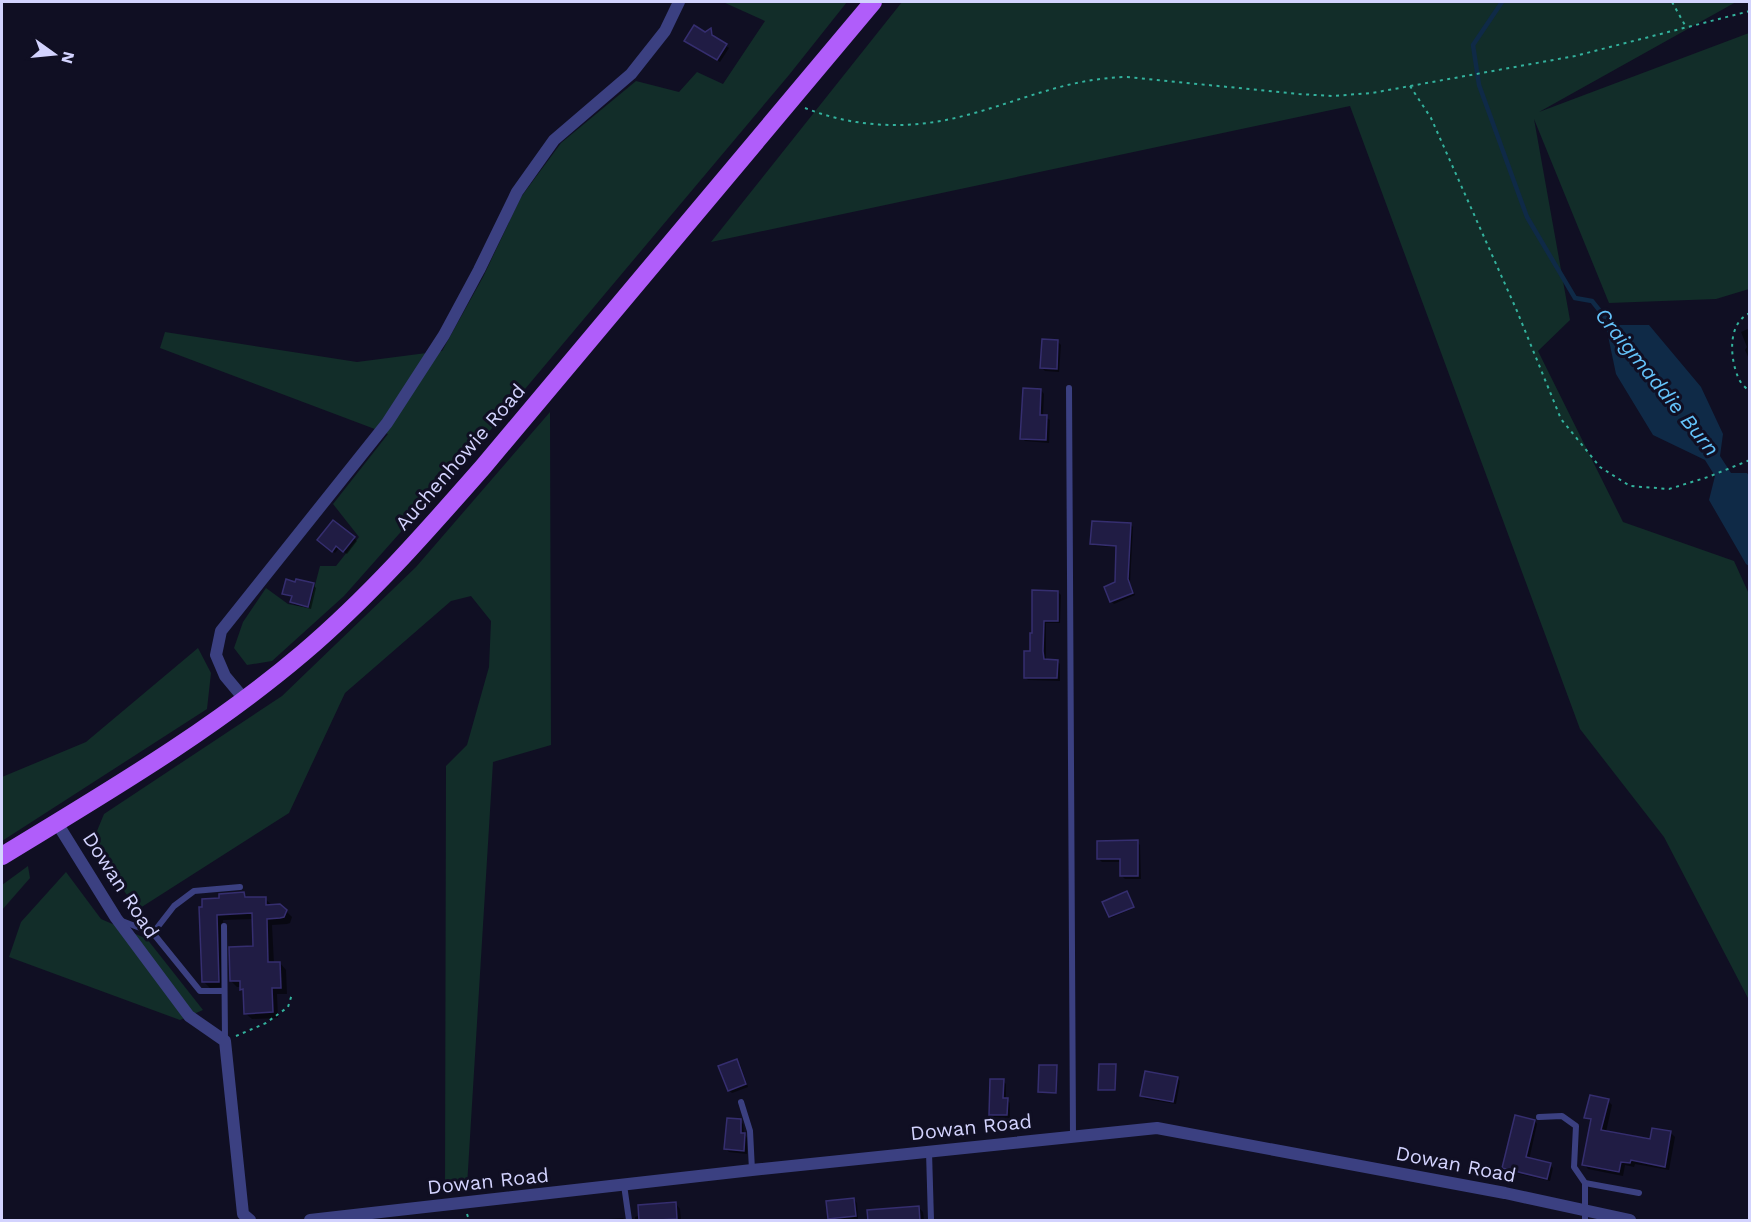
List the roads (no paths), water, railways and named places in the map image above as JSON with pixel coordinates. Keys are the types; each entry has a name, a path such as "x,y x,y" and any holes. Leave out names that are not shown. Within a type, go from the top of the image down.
{"main road":[{"name":"Auchenhowie Road","path":"2,856 155,763 245,700 348,613 417,542 483,467 873,2"}],"street":[{"path":"245,700 225,676 216,655 221,631 387,423 444,335 517,192 554,140 631,74 665,31 679,2"},
{"name":"Dowan Road","path":"57,823 116,918 189,1016 225,1041"},
{"path":"225,1041 243,1214 250,1221"},
{"name":"Dowan Road","path":"310,1221 752,1170 1157,1128 1585,1215 1630,1221"}],"lane":[{"path":"1069,388 1073,1137"},
{"path":"153,933 174,906 194,891 240,887"},
{"path":"116,918 153,933 200,991 223,991"},
{"path":"224,926 225,1041"},
{"path":"741,1102 750,1131 752,1170"},
{"path":"1539,1117 1562,1116 1576,1126 1574,1167 1585,1183 1585,1215"},
{"path":"928,1151 931,1221"},
{"path":"1585,1183 1639,1193"},
{"path":"624,1185 629,1221"}],"water":[{"path":"1618,325 1649,325 1701,387 1723,434 1720,456 1731,473 1747,473 1749,476 1749,566 1709,500 1715,476 1705,460 1653,435 1616,374 1607,331"}],"waterway":[{"name":"Craigmaddie Burn","path":"1502,2 1473,45 1479,85 1527,217 1575,298 1592,301 1616,331"}]}
